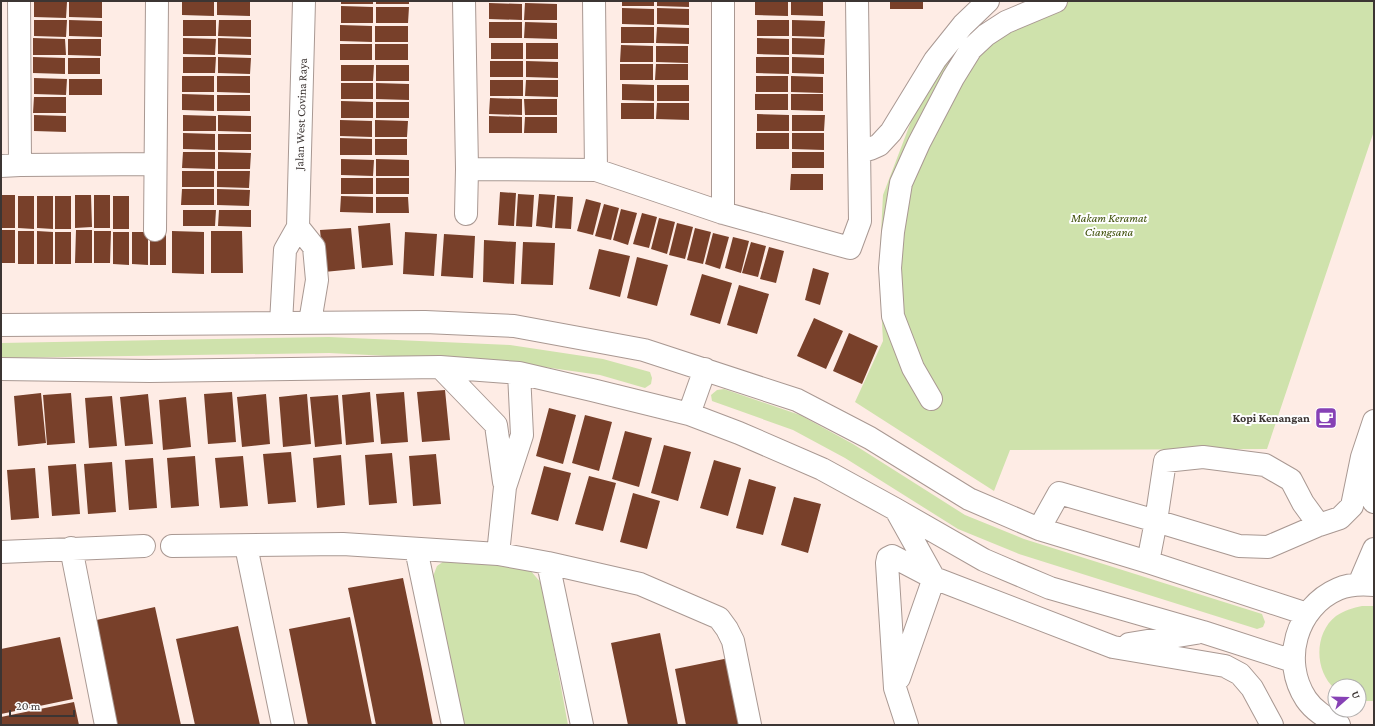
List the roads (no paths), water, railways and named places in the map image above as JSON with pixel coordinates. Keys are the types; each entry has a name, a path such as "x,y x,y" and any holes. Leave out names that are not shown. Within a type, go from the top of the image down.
{"street":[{"path":"19,1 10,166 155,164"},
{"path":"155,230 157,1"},
{"name":"Jalan West Covina Raya","path":"281,323 285,250 298,227 304,1"},
{"path":"464,1 467,168 466,214"},
{"path":"594,1 596,170"},
{"path":"723,1 723,213"},
{"path":"467,168 596,170 723,213 850,248 860,221 857,1"},
{"path":"860,152 879,145 891,132 935,60 963,26 988,1"},
{"path":"931,399 913,368 894,316 890,268 893,232 900,183 953,78 971,49 986,35 1006,22 1056,1"},
{"path":"298,227 314,247 317,280 310,322"},
{"path":"1,325 425,322 514,326 644,350 797,400 870,438 968,499 1040,529 1148,562 1307,614"},
{"path":"440,367 496,426 505,487"},
{"path":"1,368 150,371 440,367 519,373 689,414 739,433 822,469 984,560 1050,588 1203,632 1293,661"},
{"path":"689,414 705,369"},
{"path":"498,554 505,487 522,435 519,373"},
{"path":"1040,529 1059,493 1239,546 1268,547 1319,525 1340,518 1352,506 1362,457 1374,421"},
{"path":"1148,562 1165,461 1203,457 1265,465 1291,480 1303,503 1319,525"},
{"path":"1362,457 1371,497 1374,502"},
{"path":"895,509 934,578 895,688"},
{"path":"172,546 343,544 498,554 548,563 640,584 719,618 734,641 750,725"},
{"path":"1,552 144,546"},
{"path":"246,546 283,725"},
{"path":"71,548 106,725"},
{"path":"416,549 453,725"},
{"path":"1339,725 1319,720 1297,681 1293,661 1296,636 1307,614 1321,598 1339,588 1366,584 1374,549"},
{"path":"908,725 895,688 886,563 888,558 892,556 934,578 1113,647 1225,666 1240,674 1252,688 1272,725"},
{"path":"548,563 582,725"},
{"path":"1113,647 1203,632"}],"place":[{"name":"Kopi Kenangan","path":"1326,418"}],"park label":[{"name":"Makam Keramat Ciangsana","path":"1109,225"}]}
